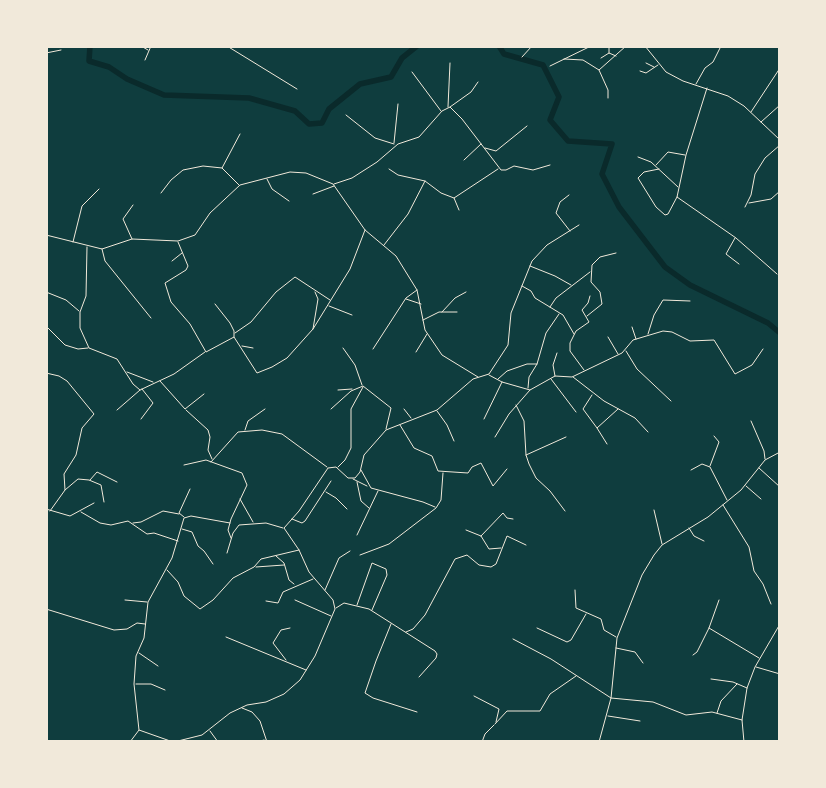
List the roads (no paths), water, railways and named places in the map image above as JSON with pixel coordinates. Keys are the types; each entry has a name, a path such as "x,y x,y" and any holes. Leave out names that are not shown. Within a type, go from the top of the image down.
{"street":[{"path":"141,46 149,51"},
{"path":"145,60 151,46"},
{"path":"227,46 297,89"},
{"path":"522,58 532,46"},
{"path":"550,66 591,46"},
{"path":"609,46 609,54"},
{"path":"599,70 626,46"},
{"path":"645,46 658,65 671,75 728,96 751,112 780,140"},
{"path":"695,85 706,68 713,62 720,46"},
{"path":"46,52 61,50"},
{"path":"601,58 609,54 617,56"},
{"path":"564,59 583,60 599,70 608,90 608,98"},
{"path":"450,63 449,107 462,119 498,168 504,171 514,166 533,170 550,165"},
{"path":"646,63 655,67"},
{"path":"640,71 646,73 658,65"},
{"path":"751,112 780,68"},
{"path":"412,72 442,111"},
{"path":"313,194 352,178 377,162 394,145 423,134 442,111 471,92 478,82"},
{"path":"659,169 644,172 638,176 653,203 667,216 677,197 686,155 707,88"},
{"path":"394,145 398,104"},
{"path":"761,122 780,105"},
{"path":"346,115 375,138 394,145"},
{"path":"484,148 496,151 527,126"},
{"path":"222,168 240,134"},
{"path":"464,160 481,144"},
{"path":"745,207 748,203 755,174 765,158 780,145"},
{"path":"656,166 668,152 686,155"},
{"path":"638,157 647,159 679,188"},
{"path":"161,193 171,180 183,170 203,166 222,168 240,185"},
{"path":"454,198 498,168"},
{"path":"389,169 398,175 425,181 441,193 454,198"},
{"path":"46,235 102,249 132,239 178,241 195,235 210,214 240,185 297,171 334,185 365,230 400,261 416,290 427,333 446,358 478,378"},
{"path":"266,179 272,189 289,201"},
{"path":"384,245 408,214 425,181"},
{"path":"73,243 82,206 99,189"},
{"path":"748,203 771,199 780,191"},
{"path":"569,195 560,202 556,213 570,231"},
{"path":"677,197 736,238 777,274"},
{"path":"454,198 458,210"},
{"path":"132,239 123,219 133,205"},
{"path":"352,479 361,469 364,455 386,430 437,410 464,386 488,375 508,345 509,321 529,266 542,249 579,224"},
{"path":"234,337 257,373 287,358 312,330 328,306 350,269 365,230"},
{"path":"736,238 726,254 739,264"},
{"path":"178,241 188,268 166,282 166,293 171,302 190,324 206,352"},
{"path":"87,246 86,296 80,312 80,328 89,348"},
{"path":"102,249 106,261 151,318"},
{"path":"172,261 183,253"},
{"path":"586,316 595,312 602,304 600,292 591,282 590,272 593,262 600,257 616,253"},
{"path":"529,266 555,276 573,286"},
{"path":"550,308 556,298 590,272"},
{"path":"117,410 141,389 180,370 206,352 234,337 235,334 251,322 269,299 293,278 298,277 315,292 330,301"},
{"path":"521,286 531,291 535,298 563,315 574,334"},
{"path":"373,349 406,299 416,290"},
{"path":"46,292 66,300 80,312"},
{"path":"312,330 318,299 315,292"},
{"path":"423,321 442,312 455,298 466,292"},
{"path":"585,370 570,351 574,334 588,323 582,310 588,303 590,296"},
{"path":"406,299 421,304"},
{"path":"648,335 654,315 663,300 690,301"},
{"path":"215,304 227,319 235,334"},
{"path":"328,306 352,315"},
{"path":"442,312 457,312"},
{"path":"529,389 529,377 538,364 546,333 559,314"},
{"path":"632,327 637,339"},
{"path":"48,328 65,345 78,349 89,348 117,359 133,384 141,389 153,403 141,419"},
{"path":"495,437 529,389 555,376 572,377 626,351 637,339 648,335 668,331 690,341 714,340 735,374 752,365 763,349"},
{"path":"416,352 427,333"},
{"path":"608,337 618,355"},
{"path":"241,346 254,348"},
{"path":"343,348 355,364 363,386 391,408 386,430"},
{"path":"626,351 637,369 671,401"},
{"path":"555,376 553,365 557,353"},
{"path":"497,380 507,371 527,364 538,364"},
{"path":"126,372 154,383"},
{"path":"46,373 60,376 67,381 94,414 83,425 76,455 64,474 64,490"},
{"path":"488,375 502,382 529,389"},
{"path":"572,377 592,394 635,418 648,432"},
{"path":"551,378 576,412"},
{"path":"160,380 208,430 210,437 208,450 211,461"},
{"path":"484,419 502,382"},
{"path":"331,409 353,390 363,386"},
{"path":"338,468 345,460 351,448 352,409 363,386"},
{"path":"338,390 353,390"},
{"path":"186,409 204,394"},
{"path":"592,394 583,409 607,444"},
{"path":"516,405 524,422 526,456 536,478 550,491 565,511"},
{"path":"244,430 248,421 264,409"},
{"path":"404,409 411,419"},
{"path":"597,428 618,409"},
{"path":"437,410 447,425 454,442"},
{"path":"751,421 764,451 765,460"},
{"path":"400,424 411,444 432,456 436,470 443,473 468,473 472,467 481,463 493,486 507,469"},
{"path":"211,461 234,435 244,430 274,431 282,434 328,468 338,468 346,476 357,482 417,502 423,502 436,508"},
{"path":"714,436 719,442 710,466 727,500"},
{"path":"526,456 566,437"},
{"path":"599,742 611,698 617,638 642,575 662,545 708,517 745,486 765,460 780,452"},
{"path":"184,465 202,460 211,461 242,473 247,484 230,523 228,530 231,538"},
{"path":"691,470 702,464 710,466"},
{"path":"758,467 780,487"},
{"path":"284,528 328,468"},
{"path":"361,469 368,486"},
{"path":"89,480 97,472 117,482"},
{"path":"360,555 389,544 436,508 440,503 443,473"},
{"path":"50,511 64,490 78,479 89,480 101,485 104,502"},
{"path":"292,518 302,523 305,521 331,481"},
{"path":"357,482 361,501 370,508"},
{"path":"745,486 761,499"},
{"path":"179,514 190,490"},
{"path":"357,535 378,490"},
{"path":"325,492 336,498 347,509"},
{"path":"240,498 254,522"},
{"path":"46,509 66,516 80,512 94,503"},
{"path":"722,504 749,547 752,566 756,576 763,584 771,604"},
{"path":"654,510 662,545"},
{"path":"80,512 100,523 139,522 163,511 179,514 184,518"},
{"path":"481,536 503,513 508,519 513,518"},
{"path":"184,518 191,516 230,523"},
{"path":"130,742 139,730 134,684 138,652 144,638 148,602 166,569 178,541 184,518"},
{"path":"139,730 166,741 190,741 210,730 241,708 266,702 290,691 306,670 332,617 335,609 333,600 314,578 299,550 284,528 254,522 239,525 231,538 227,553"},
{"path":"132,523 147,534 158,534 178,541"},
{"path":"689,527 694,536 704,541"},
{"path":"182,528 192,532 198,546 213,564"},
{"path":"466,530 481,536 489,548 501,548"},
{"path":"406,632 413,629 425,615 455,560 467,555 479,565 491,567 496,564 505,537 508,535 526,545"},
{"path":"166,569 175,578 180,590 188,601 200,608 213,600 236,576 254,567 264,558 299,550"},
{"path":"325,590 339,558 350,551"},
{"path":"275,556 285,565 289,580 295,585"},
{"path":"356,606 372,563 386,569 387,575 372,610"},
{"path":"254,567 285,565"},
{"path":"266,601 278,603 281,593 314,578"},
{"path":"576,590 576,608 603,620 604,630 617,638"},
{"path":"125,600 148,602"},
{"path":"295,600 332,617"},
{"path":"694,655 709,628 719,600"},
{"path":"335,609 344,603 372,610 437,652 436,658 419,677"},
{"path":"46,609 114,630 127,629 137,624 145,624"},
{"path":"537,628 567,642 586,614"},
{"path":"392,624 376,660 365,694 417,712"},
{"path":"744,742 742,720 747,688 759,659 780,624"},
{"path":"286,660 274,643 280,630 290,628"},
{"path":"709,628 759,659"},
{"path":"226,637 286,660 306,670"},
{"path":"513,639 551,659 611,698 653,702 692,716 712,712 742,720"},
{"path":"615,648 635,652 643,663"},
{"path":"138,652 158,666"},
{"path":"755,667 780,674"},
{"path":"482,742 485,734 507,712 540,711 550,694 577,676"},
{"path":"711,680 737,684 747,688"},
{"path":"134,684 151,684 165,690"},
{"path":"717,714 721,702 737,684"},
{"path":"474,696 499,709 495,724"},
{"path":"241,708 258,717 266,741 257,742"},
{"path":"607,716 640,721"},
{"path":"210,730 218,742"}],"waterway":[{"path":"90,46 89,61 109,67 127,79 164,95 249,98 295,111 309,124 322,123 329,109 360,84 391,77 402,58 417,46"},
{"path":"499,46 504,54 543,65 559,97 550,120 568,141 612,144 602,174 619,207 665,267 690,285 768,323 780,333"}]}
